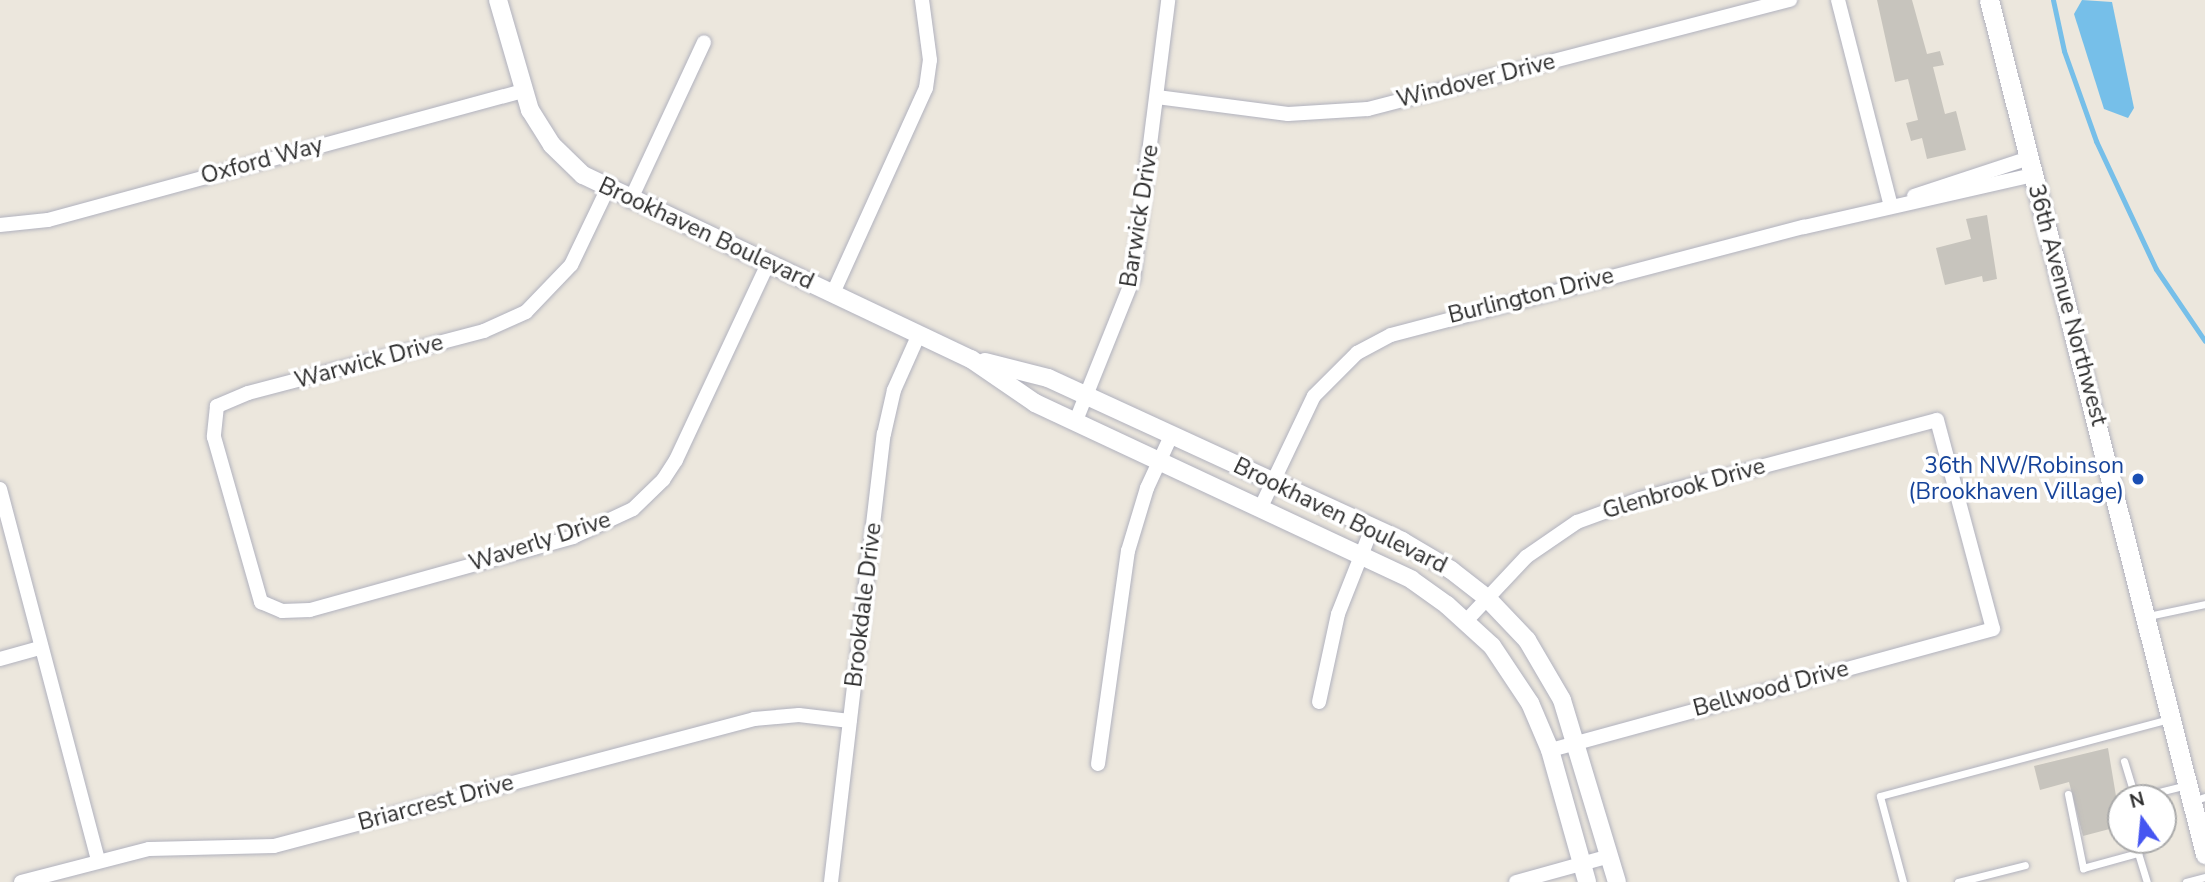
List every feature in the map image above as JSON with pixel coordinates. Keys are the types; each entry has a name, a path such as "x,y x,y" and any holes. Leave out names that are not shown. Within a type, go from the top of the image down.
{"main road":[{"name":"36th Avenue Northwest","path":"1989,0 2171,719 2194,794 2205,854"}],"street":[{"name":"Brookhaven Boulevard","path":"498,0 524,91 552,145 583,175 629,201 971,359 1035,403 1158,464 1412,580 1466,621 1509,667 1550,750 1584,873"},
{"path":"833,293 926,88 930,60 922,0"},
{"name":"Barwick Drive","path":"1075,423 1133,279 1168,0"},
{"name":"Windover Drive","path":"1157,97 1288,114 1368,109 1790,0"},
{"path":"1838,0 1891,206"},
{"path":"629,201 704,42"},
{"name":"Oxford Way","path":"0,225 48,220 524,91"},
{"name":"Burlington Drive","path":"1260,509 1320,387 1357,353 1391,335 1891,206 2031,167"},
{"name":"Warwick Drive","path":"249,556 214,437 217,406 248,393 484,331 526,312 571,265 607,190"},
{"name":"Waverly Drive","path":"249,556 261,602 296,611 573,537 616,519 648,495 676,460 768,264"},
{"name":"Brookdale Drive","path":"831,882 884,434 894,390 919,334"},
{"name":"Brookhaven Boulevard","path":"971,359 1048,378 1272,481 1430,556 1487,598 1539,659 1578,742 1617,882"},
{"name":"Glenbrook Drive","path":"1466,621 1543,543 1597,513 1937,420 1993,629"},
{"path":"1098,764 1119,588 1137,519 1171,436"},
{"path":"0,489 98,861"},
{"path":"1319,702 1338,614 1359,555 1372,528"},
{"name":"Bellwood Drive","path":"1550,750 1993,629"},
{"path":"0,659 40,648"},
{"name":"Briarcrest Drive","path":"21,882 98,861 161,848 274,846 754,719 799,715 850,721"},
{"path":"1516,882 1584,873 1610,856"}],"lane":[{"path":"2145,617 2205,604"},
{"path":"1903,882 1880,796 2171,719"},
{"path":"2124,761 2131,784"},
{"path":"2068,794 2083,868 2134,854"},
{"path":"2138,854 2147,882"},
{"path":"1963,881 2025,865"},
{"path":"2186,882 2205,877"}],"water":[{"path":"2082,0 2112,2 2134,108 2128,118 2104,109 2074,14"}],"building":[{"path":"1877,0 1912,0 1927,54 1940,51 1944,65 1933,67 1945,114 1956,111 1966,150 1927,159 1922,138 1911,141 1906,123 1918,120 1908,79 1895,82"},
{"path":"1987,215 1997,279 1983,282 1982,276 1945,285 1936,248 1971,239 1966,219"},
{"path":"2108,748 2114,784 2107,784 2107,830 2083,836 2069,782 2040,790 2034,766"}],"waterway":[{"path":"2053,0 2064,51 2096,141 2156,269 2205,341"}],"place":[{"name":"36th NW/Robinson (Brookhaven Village)","path":"2138,479"}]}
